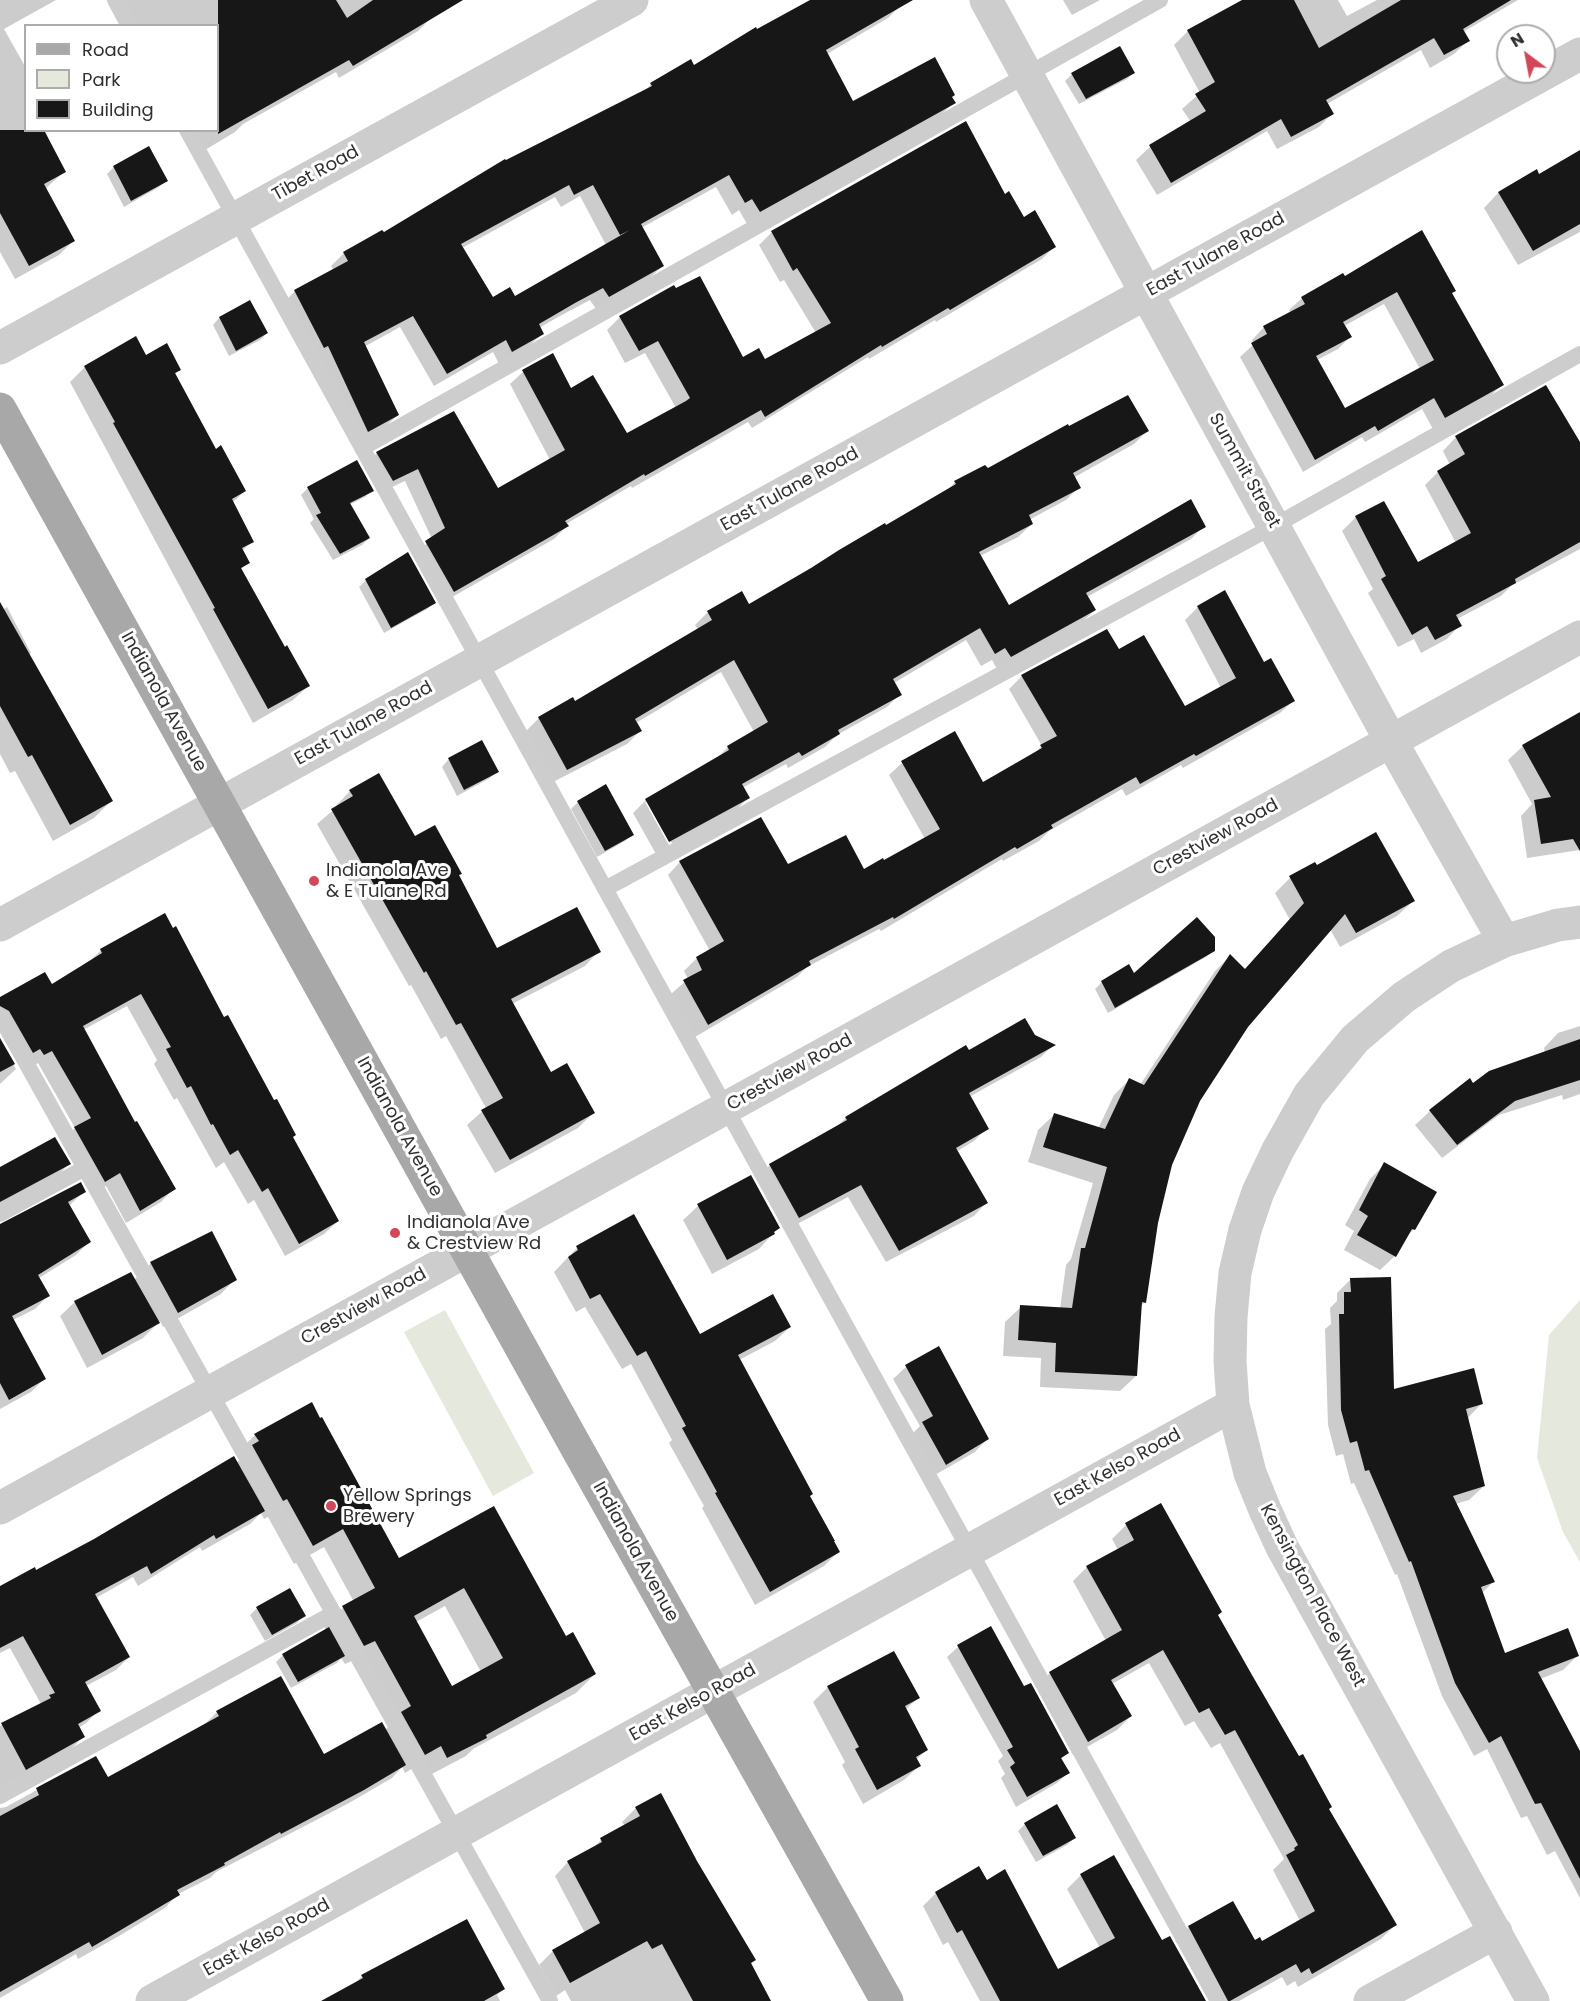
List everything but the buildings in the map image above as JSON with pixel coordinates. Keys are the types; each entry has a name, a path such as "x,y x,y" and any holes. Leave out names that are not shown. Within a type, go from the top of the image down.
{"main road":[{"name":"Indianola Avenue","path":"0,409 579,1452 887,2001"}],"street":[{"name":"Tibet Road","path":"0,348 633,0"},
{"name":"Summit Street","path":"986,0 1391,741 1504,940"},
{"name":"East Tulane Road","path":"0,925 1580,54"},
{"name":"Crestview Road","path":"0,1508 1580,637"},
{"name":"Kensington Place West","path":"1533,2001 1282,1546 1250,1473 1233,1405 1230,1350 1235,1273 1245,1230 1258,1192 1278,1150 1309,1095 1355,1039 1404,997 1451,966 1504,940 1558,925 1580,922"},
{"name":"East Kelso Road","path":"152,2001 1233,1405"},
{"path":"1370,2001 1496,1932"}],"lane":[{"path":"115,0 128,24"},
{"path":"362,448 1160,0"},
{"path":"188,132 1218,2001"},
{"path":"605,889 1274,526 1580,354"},
{"path":"0,1016 550,2001"},
{"path":"0,1214 85,1168"},
{"path":"0,1796 334,1613"}],"green space":[{"path":"1580,1300 1580,1562 1563,1532 1537,1458 1549,1335"},
{"path":"445,1310 534,1473 493,1496 404,1332"}],"place":[{"name":"Indianola Ave & E Tulane Rd","path":"314,881"},
{"name":"Indianola Ave & Crestview Rd","path":"395,1233"},
{"name":"Yellow Springs Brewery","path":"331,1506"}]}
